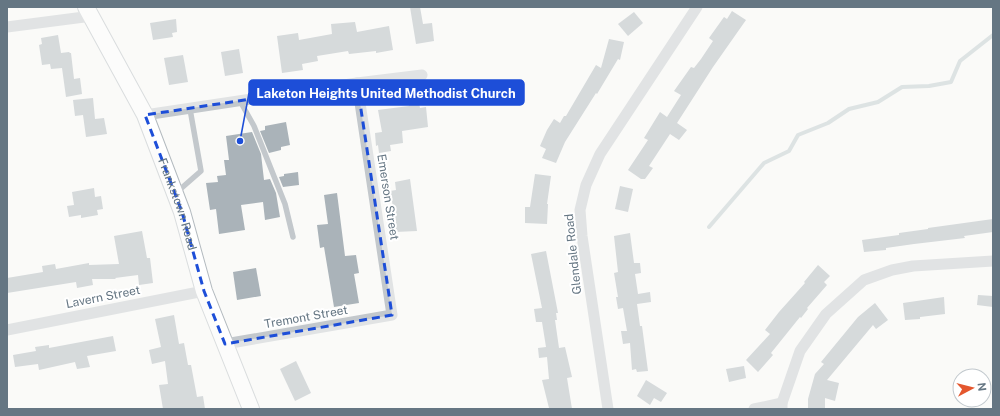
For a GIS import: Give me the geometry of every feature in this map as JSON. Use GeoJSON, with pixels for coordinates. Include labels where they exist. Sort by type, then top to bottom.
{"type":"FeatureCollection","features":[{"type":"Feature","properties":{"kind":"main road","name":"Frankstown Road"},"geometry":{"type":"LineString","coordinates":[[89,12],[145,115],[176,193],[204,291],[251,409]]}},
{"type":"Feature","properties":{"kind":"street","name":"Glendale Road"},"geometry":{"type":"LineString","coordinates":[[608,409],[582,236],[580,210],[586,185],[600,154],[697,7]]}},
{"type":"Feature","properties":{"kind":"street"},"geometry":{"type":"LineString","coordinates":[[7,27],[89,12]]}},
{"type":"Feature","properties":{"kind":"street"},"geometry":{"type":"LineString","coordinates":[[145,115],[357,83],[422,75]]}},
{"type":"Feature","properties":{"kind":"street","name":"Emerson Street"},"geometry":{"type":"LineString","coordinates":[[357,83],[392,315]]}},
{"type":"Feature","properties":{"kind":"street"},"geometry":{"type":"LineString","coordinates":[[754,409],[782,406],[800,351],[826,314],[864,280],[892,270],[913,266],[993,261]]}},
{"type":"Feature","properties":{"kind":"street","name":"Lavern Street"},"geometry":{"type":"LineString","coordinates":[[7,330],[204,291]]}},
{"type":"Feature","properties":{"kind":"street","name":"Tremont Street"},"geometry":{"type":"LineString","coordinates":[[225,344],[392,315]]}},
{"type":"Feature","properties":{"kind":"lane"},"geometry":{"type":"LineString","coordinates":[[240,101],[254,126],[285,204],[293,236]]}},
{"type":"Feature","properties":{"kind":"lane"},"geometry":{"type":"LineString","coordinates":[[176,193],[201,171],[190,109]]}},
{"type":"Feature","properties":{"kind":"highlighted area"},"geometry":{"type":"Polygon","coordinates":[[[357,83],[392,315],[225,344],[204,291],[182,212],[145,115],[357,83]]]}},
{"type":"Feature","properties":{"kind":"building"},"geometry":{"type":"Polygon","coordinates":[[[410,7],[420,7],[423,24],[432,23],[434,41],[416,44],[410,7]]]}},
{"type":"Feature","properties":{"kind":"building"},"geometry":{"type":"Polygon","coordinates":[[[732,11],[746,20],[713,67],[677,123],[687,130],[679,140],[670,134],[649,166],[653,168],[645,179],[641,179],[628,170],[648,140],[644,138],[660,112],[667,117],[681,95],[674,91],[691,67],[694,68],[701,59],[713,41],[709,38],[724,17],[727,19],[732,11]]]}},
{"type":"Feature","properties":{"kind":"building"},"geometry":{"type":"Polygon","coordinates":[[[634,12],[643,23],[628,36],[618,24],[634,12]]]}},
{"type":"Feature","properties":{"kind":"building"},"geometry":{"type":"Polygon","coordinates":[[[176,19],[177,32],[172,33],[173,37],[153,40],[150,23],[176,19]]]}},
{"type":"Feature","properties":{"kind":"building"},"geometry":{"type":"Polygon","coordinates":[[[355,22],[357,32],[389,26],[393,50],[376,53],[376,51],[349,54],[348,51],[317,56],[318,61],[302,64],[303,70],[282,73],[277,36],[298,33],[299,40],[332,34],[331,24],[355,22]]]}},
{"type":"Feature","properties":{"kind":"building"},"geometry":{"type":"Polygon","coordinates":[[[58,35],[61,53],[71,53],[74,79],[80,78],[82,94],[66,97],[62,68],[51,69],[50,64],[42,65],[39,45],[42,44],[41,38],[58,35]]]}},
{"type":"Feature","properties":{"kind":"building"},"geometry":{"type":"Polygon","coordinates":[[[609,39],[624,42],[620,60],[618,59],[565,142],[556,163],[542,158],[546,149],[540,146],[547,130],[554,119],[560,123],[564,116],[566,116],[596,65],[601,68],[609,39]]]}},
{"type":"Feature","properties":{"kind":"building"},"geometry":{"type":"Polygon","coordinates":[[[239,49],[243,73],[225,76],[221,52],[239,49]]]}},
{"type":"Feature","properties":{"kind":"building"},"geometry":{"type":"Polygon","coordinates":[[[183,55],[188,82],[169,85],[164,58],[183,55]]]}},
{"type":"Feature","properties":{"kind":"building"},"geometry":{"type":"Polygon","coordinates":[[[93,98],[95,119],[104,118],[107,134],[86,137],[83,115],[75,116],[73,100],[93,98]]]}},
{"type":"Feature","properties":{"kind":"building"},"geometry":{"type":"Polygon","coordinates":[[[418,99],[420,108],[426,107],[428,127],[402,131],[403,143],[390,145],[391,151],[379,153],[378,145],[376,146],[375,133],[382,132],[378,110],[409,106],[408,100],[418,99]]]}},
{"type":"Feature","properties":{"kind":"building"},"geometry":{"type":"Polygon","coordinates":[[[286,122],[290,145],[281,147],[281,150],[269,153],[260,131],[265,130],[265,126],[286,122]]]}},
{"type":"Feature","properties":{"kind":"building"},"geometry":{"type":"Polygon","coordinates":[[[252,132],[261,154],[264,180],[270,179],[276,193],[280,217],[265,220],[263,202],[241,205],[245,230],[219,234],[216,209],[210,210],[206,183],[218,182],[217,176],[226,175],[224,160],[229,160],[226,136],[252,132]]]}},
{"type":"Feature","properties":{"kind":"building"},"geometry":{"type":"Polygon","coordinates":[[[298,172],[299,185],[283,187],[279,177],[284,176],[284,174],[298,172]]]}},
{"type":"Feature","properties":{"kind":"building"},"geometry":{"type":"Polygon","coordinates":[[[535,174],[551,176],[547,204],[547,224],[525,223],[525,207],[530,207],[535,174]]]}},
{"type":"Feature","properties":{"kind":"building"},"geometry":{"type":"Polygon","coordinates":[[[410,179],[417,231],[395,232],[394,223],[396,222],[390,191],[396,190],[395,182],[410,179]]]}},
{"type":"Feature","properties":{"kind":"building"},"geometry":{"type":"Polygon","coordinates":[[[620,186],[633,189],[628,212],[615,209],[620,186]]]}},
{"type":"Feature","properties":{"kind":"building"},"geometry":{"type":"Polygon","coordinates":[[[94,188],[95,197],[101,196],[103,209],[97,210],[98,215],[81,218],[81,215],[69,217],[67,206],[74,205],[72,192],[94,188]]]}},
{"type":"Feature","properties":{"kind":"building"},"geometry":{"type":"Polygon","coordinates":[[[337,193],[345,256],[356,255],[359,273],[354,274],[359,303],[334,307],[324,247],[320,248],[317,225],[328,224],[324,195],[337,193]]]}},
{"type":"Feature","properties":{"kind":"building"},"geometry":{"type":"Polygon","coordinates":[[[993,219],[993,232],[964,236],[965,238],[864,252],[862,240],[899,235],[899,233],[928,228],[993,219]]]}},
{"type":"Feature","properties":{"kind":"building"},"geometry":{"type":"Polygon","coordinates":[[[142,231],[147,258],[150,258],[153,283],[139,285],[138,275],[115,278],[116,279],[92,279],[93,285],[77,288],[76,282],[7,293],[7,278],[43,272],[42,266],[55,264],[56,269],[89,263],[89,265],[119,264],[114,236],[142,231]]]}},
{"type":"Feature","properties":{"kind":"building"},"geometry":{"type":"Polygon","coordinates":[[[630,233],[634,263],[640,263],[641,273],[635,274],[638,294],[650,292],[651,302],[637,304],[640,326],[642,326],[648,371],[637,372],[636,369],[632,370],[630,343],[623,344],[621,331],[627,331],[623,308],[618,309],[616,297],[618,297],[614,273],[618,272],[614,236],[630,233]]]}},
{"type":"Feature","properties":{"kind":"building"},"geometry":{"type":"Polygon","coordinates":[[[546,251],[558,313],[556,313],[557,320],[555,320],[559,348],[565,347],[572,377],[567,378],[572,409],[549,408],[542,380],[549,379],[547,357],[539,358],[538,348],[546,347],[542,322],[536,322],[534,309],[542,308],[531,254],[546,251]]]}},
{"type":"Feature","properties":{"kind":"building"},"geometry":{"type":"Polygon","coordinates":[[[818,265],[830,276],[824,282],[827,285],[771,353],[773,355],[758,372],[746,360],[770,334],[765,330],[805,283],[804,282],[818,265]]]}},
{"type":"Feature","properties":{"kind":"building"},"geometry":{"type":"Polygon","coordinates":[[[256,268],[261,296],[237,300],[233,272],[256,268]]]}},
{"type":"Feature","properties":{"kind":"building"},"geometry":{"type":"Polygon","coordinates":[[[978,295],[993,296],[993,307],[977,305],[978,295]]]}},
{"type":"Feature","properties":{"kind":"building"},"geometry":{"type":"Polygon","coordinates":[[[944,297],[945,314],[920,317],[920,319],[905,320],[903,303],[944,297]]]}},
{"type":"Feature","properties":{"kind":"building"},"geometry":{"type":"Polygon","coordinates":[[[875,303],[888,320],[876,329],[873,325],[827,380],[839,383],[835,401],[825,398],[825,409],[808,409],[808,399],[815,374],[824,364],[821,362],[858,317],[875,303]]]}},
{"type":"Feature","properties":{"kind":"building"},"geometry":{"type":"Polygon","coordinates":[[[174,315],[179,344],[184,343],[188,365],[191,365],[197,397],[203,396],[205,409],[163,409],[159,385],[168,384],[165,361],[152,364],[149,350],[161,347],[155,319],[174,315]]]}},
{"type":"Feature","properties":{"kind":"building"},"geometry":{"type":"Polygon","coordinates":[[[113,336],[116,351],[87,356],[90,367],[77,369],[75,362],[39,370],[38,364],[15,367],[13,355],[36,351],[35,347],[49,345],[49,348],[113,336]]]}},
{"type":"Feature","properties":{"kind":"building"},"geometry":{"type":"Polygon","coordinates":[[[296,361],[311,393],[295,401],[280,369],[296,361]]]}},
{"type":"Feature","properties":{"kind":"building"},"geometry":{"type":"Polygon","coordinates":[[[744,366],[746,378],[729,382],[726,369],[744,366]]]}},
{"type":"Feature","properties":{"kind":"building"},"geometry":{"type":"Polygon","coordinates":[[[646,380],[667,393],[661,402],[654,398],[650,405],[637,396],[646,380]]]}},
{"type":"Feature","properties":{"kind":"waterway"},"geometry":{"type":"LineString","coordinates":[[709,227],[764,163],[789,151],[798,135],[828,123],[849,109],[878,102],[902,87],[929,86],[951,82],[960,61],[993,35]]}},
{"type":"Feature","properties":{"kind":"place","name":"Laketon Heights United Methodist Church"},"geometry":{"type":"Point","coordinates":[240,141]}}]}
